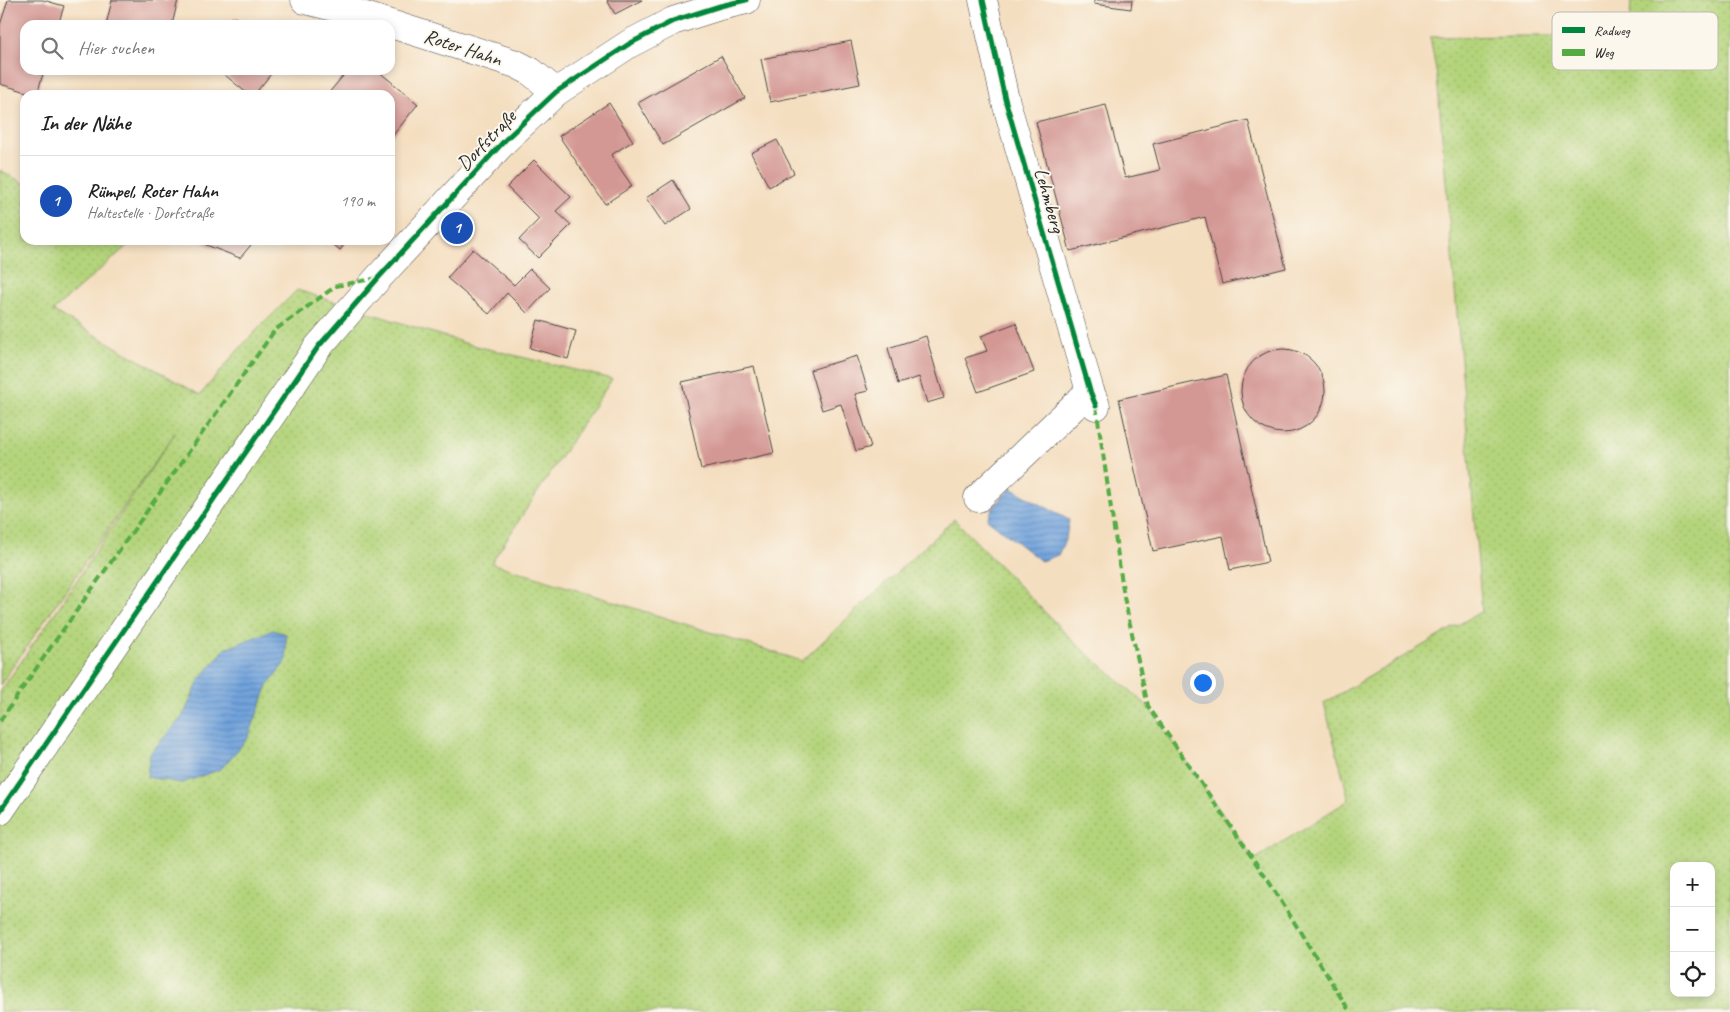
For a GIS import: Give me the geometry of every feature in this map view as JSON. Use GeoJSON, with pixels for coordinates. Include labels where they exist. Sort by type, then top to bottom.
{"type":"FeatureCollection","features":[{"type":"Feature","properties":{"kind":"street","name":"Roter Hahn"},"geometry":{"type":"LineString","coordinates":[[305,0],[353,6],[392,20]]}},
{"type":"Feature","properties":{"kind":"street","name":"Dorfstraße"},"geometry":{"type":"LineString","coordinates":[[0,811],[318,347],[379,278],[506,140],[556,92],[629,44],[673,21],[746,0]]}},
{"type":"Feature","properties":{"kind":"street","name":"Lehmberg"},"geometry":{"type":"LineString","coordinates":[[978,498],[1093,399],[1005,99],[983,0]]}},
{"type":"Feature","properties":{"kind":"street","name":"Roter Hahn"},"geometry":{"type":"LineString","coordinates":[[395,21],[516,64],[530,71],[556,92]]}},
{"type":"Feature","properties":{"kind":"green space"},"geometry":{"type":"Polygon","coordinates":[[[1631,0],[1730,0],[1730,1012],[0,1012],[0,692],[175,433],[0,685],[0,170],[20,181],[20,245],[128,245],[53,311],[200,395],[246,341],[297,290],[468,344],[612,379],[491,563],[802,661],[954,519],[1075,643],[1148,706],[1254,860],[1349,800],[1324,703],[1482,611],[1437,76],[1430,37],[1552,36],[1552,70],[1718,70],[1718,12],[1630,12],[1631,0]]]}},
{"type":"Feature","properties":{"kind":"water"},"geometry":{"type":"Polygon","coordinates":[[[1011,488],[1069,520],[1066,538],[1058,555],[1041,561],[987,519],[993,508],[1011,488]]]}},
{"type":"Feature","properties":{"kind":"water"},"geometry":{"type":"Polygon","coordinates":[[[273,630],[286,634],[286,661],[268,685],[248,738],[221,769],[182,783],[147,777],[150,753],[183,716],[200,679],[225,649],[273,630]]]}},
{"type":"Feature","properties":{"kind":"building"},"geometry":{"type":"Polygon","coordinates":[[[8,0],[43,0],[64,6],[60,20],[20,20],[20,75],[43,75],[38,90],[20,90],[0,84],[0,25],[8,0]]]}},
{"type":"Feature","properties":{"kind":"building"},"geometry":{"type":"Polygon","coordinates":[[[112,0],[178,0],[173,20],[107,20],[112,0]]]}},
{"type":"Feature","properties":{"kind":"building"},"geometry":{"type":"Polygon","coordinates":[[[607,0],[642,0],[615,14],[607,0]]]}},
{"type":"Feature","properties":{"kind":"building"},"geometry":{"type":"Polygon","coordinates":[[[1094,0],[1132,0],[1131,9],[1094,4],[1094,0]]]}},
{"type":"Feature","properties":{"kind":"building"},"geometry":{"type":"Polygon","coordinates":[[[851,41],[860,84],[770,102],[761,59],[851,41]]]}},
{"type":"Feature","properties":{"kind":"building"},"geometry":{"type":"Polygon","coordinates":[[[721,56],[745,98],[663,145],[638,103],[721,56]]]}},
{"type":"Feature","properties":{"kind":"building"},"geometry":{"type":"Polygon","coordinates":[[[225,75],[270,75],[258,90],[243,90],[225,75]]]}},
{"type":"Feature","properties":{"kind":"building"},"geometry":{"type":"Polygon","coordinates":[[[344,75],[383,75],[418,104],[395,133],[395,90],[331,90],[344,75]]]}},
{"type":"Feature","properties":{"kind":"building"},"geometry":{"type":"Polygon","coordinates":[[[609,103],[633,141],[611,155],[632,186],[605,204],[559,136],[609,103]]]}},
{"type":"Feature","properties":{"kind":"building"},"geometry":{"type":"Polygon","coordinates":[[[1106,105],[1125,178],[1160,170],[1153,144],[1248,120],[1286,268],[1222,284],[1205,217],[1070,251],[1036,122],[1106,105]]]}},
{"type":"Feature","properties":{"kind":"building"},"geometry":{"type":"Polygon","coordinates":[[[777,140],[794,173],[769,187],[751,153],[777,140]]]}},
{"type":"Feature","properties":{"kind":"building"},"geometry":{"type":"Polygon","coordinates":[[[534,160],[571,197],[556,211],[571,225],[538,258],[519,240],[539,219],[507,187],[534,160]]]}},
{"type":"Feature","properties":{"kind":"building"},"geometry":{"type":"Polygon","coordinates":[[[673,180],[691,209],[665,226],[646,198],[673,180]]]}},
{"type":"Feature","properties":{"kind":"building"},"geometry":{"type":"Polygon","coordinates":[[[206,245],[251,245],[240,258],[206,245]]]}},
{"type":"Feature","properties":{"kind":"building"},"geometry":{"type":"Polygon","coordinates":[[[334,245],[344,245],[340,250],[334,245]]]}},
{"type":"Feature","properties":{"kind":"building"},"geometry":{"type":"Polygon","coordinates":[[[473,249],[514,285],[530,269],[550,288],[527,313],[507,293],[489,314],[447,278],[473,249]]]}},
{"type":"Feature","properties":{"kind":"building"},"geometry":{"type":"Polygon","coordinates":[[[538,320],[576,331],[568,359],[530,348],[538,320]]]}},
{"type":"Feature","properties":{"kind":"building"},"geometry":{"type":"Polygon","coordinates":[[[1016,323],[1034,372],[978,392],[965,358],[987,351],[981,336],[1016,323]]]}},
{"type":"Feature","properties":{"kind":"building"},"geometry":{"type":"Polygon","coordinates":[[[926,336],[944,398],[927,403],[919,377],[898,384],[888,348],[926,336]]]}},
{"type":"Feature","properties":{"kind":"building"},"geometry":{"type":"Polygon","coordinates":[[[1283,349],[1306,356],[1318,368],[1325,391],[1318,414],[1306,426],[1283,433],[1260,426],[1248,414],[1241,391],[1248,368],[1260,356],[1283,349]]]}},
{"type":"Feature","properties":{"kind":"building"},"geometry":{"type":"Polygon","coordinates":[[[857,356],[868,391],[855,394],[871,447],[856,451],[841,404],[822,410],[810,370],[857,356]]]}},
{"type":"Feature","properties":{"kind":"building"},"geometry":{"type":"Polygon","coordinates":[[[754,366],[774,453],[701,469],[682,382],[754,366]]]}},
{"type":"Feature","properties":{"kind":"building"},"geometry":{"type":"Polygon","coordinates":[[[1226,375],[1268,562],[1230,570],[1223,536],[1153,551],[1119,399],[1226,375]]]}},
{"type":"Feature","properties":{"kind":"marked path"},"geometry":{"type":"LineString","coordinates":[[0,721],[275,330],[336,286],[377,278]]}},
{"type":"Feature","properties":{"kind":"marked path"},"geometry":{"type":"LineString","coordinates":[[1096,406],[1124,597],[1148,706],[1271,885],[1350,1012]]}},
{"type":"Feature","properties":{"kind":"cycle path"},"geometry":{"type":"LineString","coordinates":[[0,811],[318,347],[379,277],[506,139],[556,92],[629,44],[673,21],[746,0]]}},
{"type":"Feature","properties":{"kind":"cycle path"},"geometry":{"type":"LineString","coordinates":[[983,0],[1005,99],[1096,406]]}},
{"type":"Feature","properties":{"kind":"place","name":"Rümpel, Roter Hahn"},"geometry":{"type":"Point","coordinates":[457,228]}}]}
